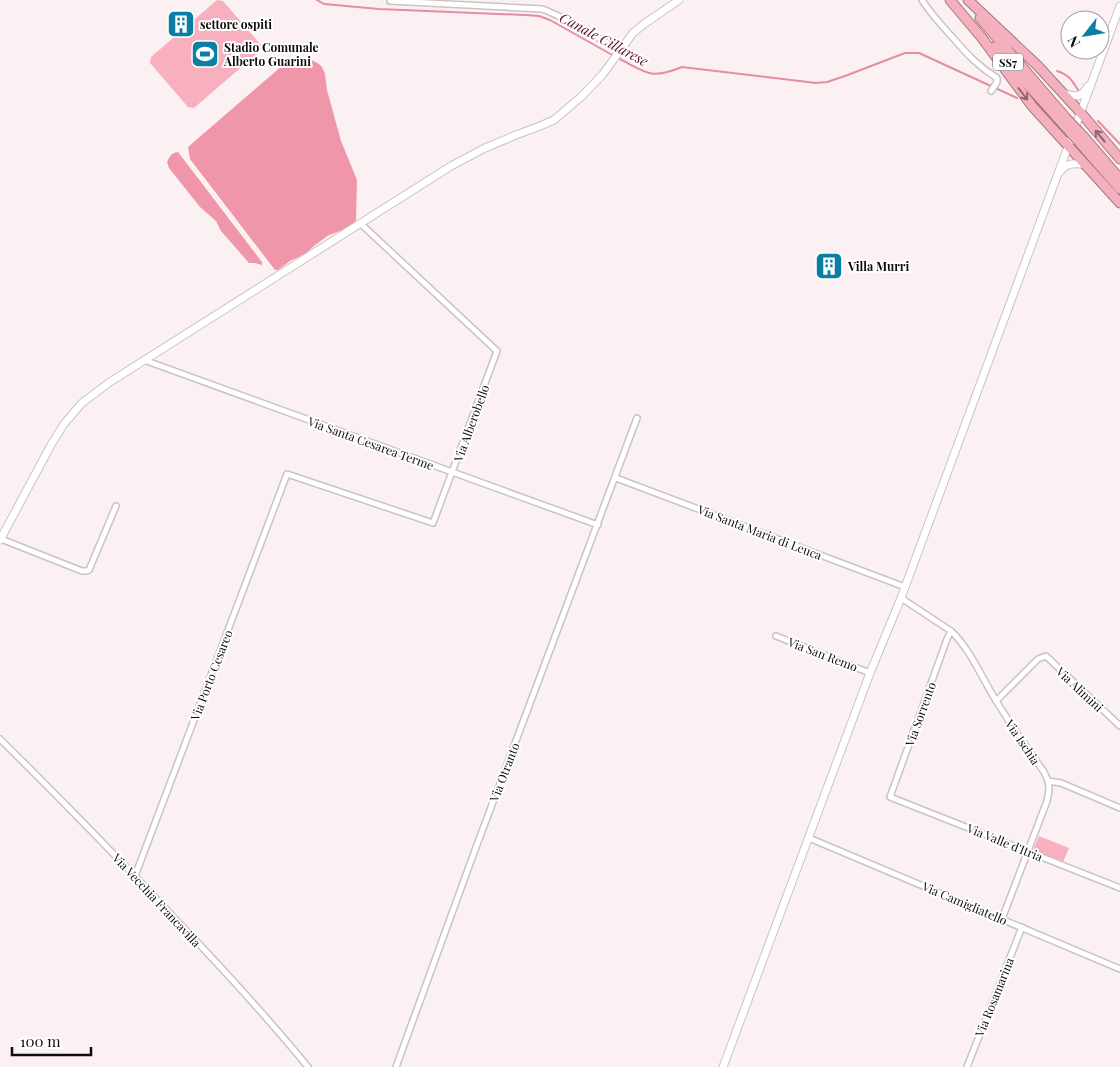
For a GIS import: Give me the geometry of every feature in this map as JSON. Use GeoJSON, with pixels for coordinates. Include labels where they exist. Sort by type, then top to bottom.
{"type":"FeatureCollection","features":[{"type":"Feature","properties":{"kind":"highway","name":"SS7"},"geometry":{"type":"LineString","coordinates":[[951,0],[1120,179]]}},
{"type":"Feature","properties":{"kind":"highway"},"geometry":{"type":"LineString","coordinates":[[951,0],[982,38],[1032,106],[1120,203]]}},
{"type":"Feature","properties":{"kind":"highway","name":"SS7"},"geometry":{"type":"LineString","coordinates":[[964,0],[1065,121]]}},
{"type":"Feature","properties":{"kind":"highway"},"geometry":{"type":"LineString","coordinates":[[968,0],[1038,66],[1120,159]]}},
{"type":"Feature","properties":{"kind":"highway","name":"SS7"},"geometry":{"type":"LineString","coordinates":[[1082,140],[1120,188]]}},
{"type":"Feature","properties":{"kind":"main road"},"geometry":{"type":"LineString","coordinates":[[0,539],[64,424],[82,403],[97,391],[451,166],[508,138],[554,120],[582,96],[612,62],[633,33],[679,0]]}},
{"type":"Feature","properties":{"kind":"main road"},"geometry":{"type":"LineString","coordinates":[[723,1067],[870,672],[901,598],[1120,6]]}},
{"type":"Feature","properties":{"kind":"main road"},"geometry":{"type":"LineString","coordinates":[[1062,92],[1079,96],[1084,92],[1096,70]]}},
{"type":"Feature","properties":{"kind":"main road"},"geometry":{"type":"LineString","coordinates":[[1057,176],[1067,165],[1072,163],[1084,164]]}},
{"type":"Feature","properties":{"kind":"street"},"geometry":{"type":"LineString","coordinates":[[922,0],[930,13],[976,63],[997,78],[998,82],[991,91]]}},
{"type":"Feature","properties":{"kind":"street"},"geometry":{"type":"LineString","coordinates":[[390,1],[542,9],[556,14],[620,49]]}},
{"type":"Feature","properties":{"kind":"street","name":"Via Alberobello"},"geometry":{"type":"LineString","coordinates":[[287,474],[433,523],[497,351],[362,224]]}},
{"type":"Feature","properties":{"kind":"street","name":"Via Santa Cesarea Terme"},"geometry":{"type":"LineString","coordinates":[[144,360],[598,525]]}},
{"type":"Feature","properties":{"kind":"street","name":"Via Otranto"},"geometry":{"type":"LineString","coordinates":[[396,1067],[637,418]]}},
{"type":"Feature","properties":{"kind":"street","name":"Via Porto Cesareo"},"geometry":{"type":"LineString","coordinates":[[135,876],[287,474]]}},
{"type":"Feature","properties":{"kind":"street","name":"Via Santa Maria di Leuca"},"geometry":{"type":"LineString","coordinates":[[616,478],[904,587]]}},
{"type":"Feature","properties":{"kind":"street"},"geometry":{"type":"LineString","coordinates":[[0,539],[82,571],[87,571],[116,506]]}},
{"type":"Feature","properties":{"kind":"street","name":"Via Ischia"},"geometry":{"type":"LineString","coordinates":[[901,598],[957,637],[1048,781]]}},
{"type":"Feature","properties":{"kind":"street","name":"Via Sorrento"},"geometry":{"type":"LineString","coordinates":[[890,797],[951,631]]}},
{"type":"Feature","properties":{"kind":"street","name":"Via San Remo"},"geometry":{"type":"LineString","coordinates":[[776,636],[870,672]]}},
{"type":"Feature","properties":{"kind":"street","name":"Via Alimini"},"geometry":{"type":"LineString","coordinates":[[996,701],[1038,659],[1046,656],[1120,726]]}},
{"type":"Feature","properties":{"kind":"street","name":"Via Vecchia Francavilla"},"geometry":{"type":"LineString","coordinates":[[0,739],[135,876],[249,998],[308,1067]]}},
{"type":"Feature","properties":{"kind":"street"},"geometry":{"type":"LineString","coordinates":[[1002,919],[1047,801],[1050,788],[1048,781],[1061,783],[1120,808]]}},
{"type":"Feature","properties":{"kind":"street","name":"Via Valle d'Itria"},"geometry":{"type":"LineString","coordinates":[[890,797],[1120,888]]}},
{"type":"Feature","properties":{"kind":"street","name":"Via Camigliatello"},"geometry":{"type":"LineString","coordinates":[[809,838],[1120,969]]}},
{"type":"Feature","properties":{"kind":"street","name":"Via Rosamarina"},"geometry":{"type":"LineString","coordinates":[[967,1067],[1022,927]]}},
{"type":"Feature","properties":{"kind":"shaded area","name":"Stadio Comunale Alberto Guarini"},"geometry":{"type":"Polygon","coordinates":[[[217,0],[223,1],[261,45],[260,51],[194,108],[188,107],[150,63],[151,57],[217,0]]]}},
{"type":"Feature","properties":{"kind":"shaded area"},"geometry":{"type":"Polygon","coordinates":[[[304,58],[319,64],[325,74],[327,90],[341,141],[357,180],[356,220],[351,227],[329,235],[305,254],[275,270],[190,159],[188,147],[283,65],[293,64],[304,58]]]}},
{"type":"Feature","properties":{"kind":"shaded area"},"geometry":{"type":"Polygon","coordinates":[[[178,152],[262,262],[262,265],[249,263],[221,231],[216,221],[200,207],[169,168],[167,162],[169,158],[172,154],[178,152]]]}},
{"type":"Feature","properties":{"kind":"shaded area"},"geometry":{"type":"Polygon","coordinates":[[[1039,836],[1069,848],[1063,862],[1033,850],[1039,836]]]}},
{"type":"Feature","properties":{"kind":"waterway","name":"Canale Cillarese"},"geometry":{"type":"LineString","coordinates":[[317,0],[324,4],[379,9],[539,16],[550,20],[614,56]]}},
{"type":"Feature","properties":{"kind":"waterway","name":"Canale Cillarese"},"geometry":{"type":"LineString","coordinates":[[618,58],[643,71],[655,74],[682,67],[816,83],[827,82],[845,76],[905,53],[919,53],[1017,98]]}},
{"type":"Feature","properties":{"kind":"waterway","name":"Canale Cillarese"},"geometry":{"type":"LineString","coordinates":[[1057,71],[1070,78],[1078,90]]}},
{"type":"Feature","properties":{"kind":"waterway","name":"Canale Cillarese"},"geometry":{"type":"LineString","coordinates":[[1098,121],[1120,144]]}},
{"type":"Feature","properties":{"kind":"place","name":"settore ospiti"},"geometry":{"type":"Point","coordinates":[181,24]}},
{"type":"Feature","properties":{"kind":"place","name":"Stadio Comunale Alberto Guarini"},"geometry":{"type":"Point","coordinates":[205,54]}},
{"type":"Feature","properties":{"kind":"place","name":"Villa Murri"},"geometry":{"type":"Point","coordinates":[829,266]}}]}
